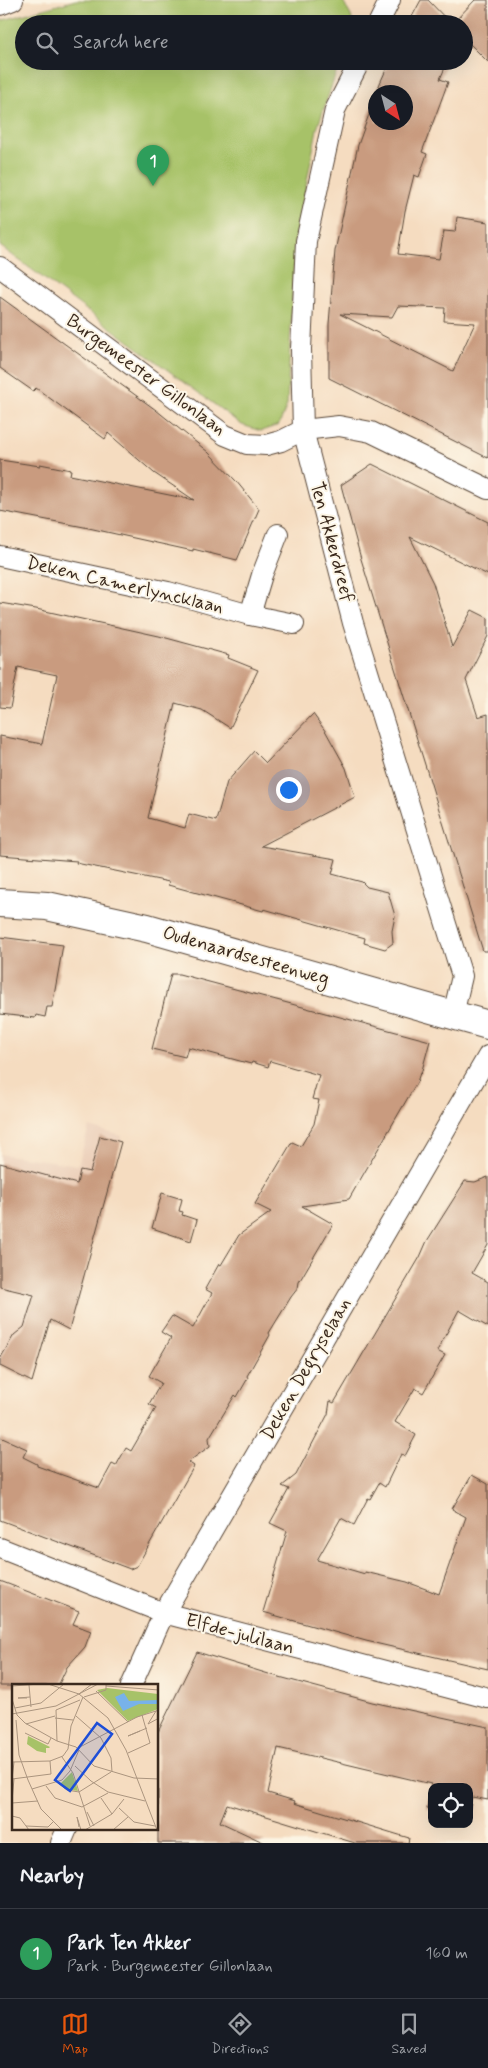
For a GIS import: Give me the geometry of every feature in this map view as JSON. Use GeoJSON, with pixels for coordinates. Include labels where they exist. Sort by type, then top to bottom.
{"type":"FeatureCollection","features":[{"type":"Feature","properties":{"kind":"main road","name":"Oudenaardsesteenweg"},"geometry":{"type":"LineString","coordinates":[[0,903],[47,906],[147,928],[488,1025]]}},
{"type":"Feature","properties":{"kind":"street"},"geometry":{"type":"LineString","coordinates":[[0,5],[13,0]]}},
{"type":"Feature","properties":{"kind":"street"},"geometry":{"type":"LineString","coordinates":[[382,15],[390,0]]}},
{"type":"Feature","properties":{"kind":"street","name":"Ten Akkerdreef"},"geometry":{"type":"LineString","coordinates":[[355,70],[335,110],[306,241],[301,349],[303,430],[353,623],[462,976],[452,1015]]}},
{"type":"Feature","properties":{"kind":"street","name":"Burgemeester Gillonlaan"},"geometry":{"type":"LineString","coordinates":[[0,266],[225,435],[247,444],[266,445],[281,441],[303,430]]}},
{"type":"Feature","properties":{"kind":"street"},"geometry":{"type":"LineString","coordinates":[[303,430],[339,426],[371,432],[488,489]]}},
{"type":"Feature","properties":{"kind":"street"},"geometry":{"type":"LineString","coordinates":[[250,615],[278,534]]}},
{"type":"Feature","properties":{"kind":"street","name":"Deken Camerlyncklaan"},"geometry":{"type":"LineString","coordinates":[[0,556],[168,592],[250,615],[294,624]]}},
{"type":"Feature","properties":{"kind":"street","name":"Deken Degryselaan"},"geometry":{"type":"LineString","coordinates":[[132,1684],[164,1614],[488,1056]]}},
{"type":"Feature","properties":{"kind":"street","name":"Elfde-julilaan"},"geometry":{"type":"LineString","coordinates":[[0,1548],[164,1614],[488,1698]]}},
{"type":"Feature","properties":{"kind":"street"},"geometry":{"type":"LineString","coordinates":[[61,1843],[67,1830]]}},
{"type":"Feature","properties":{"kind":"shaded area"},"geometry":{"type":"Polygon","coordinates":[[[89,1127],[122,1136],[82,1281],[63,1277],[36,1370],[4,1352],[0,1360],[0,1154],[78,1165],[89,1127]]]}},
{"type":"Feature","properties":{"kind":"green space"},"geometry":{"type":"Polygon","coordinates":[[[76,0],[342,0],[350,15],[22,15],[76,0]]]}},
{"type":"Feature","properties":{"kind":"green space"},"geometry":{"type":"Polygon","coordinates":[[[15,17],[15,70],[337,70],[317,129],[295,243],[287,405],[279,425],[261,431],[242,425],[0,246],[0,21],[15,17]]]}},
{"type":"Feature","properties":{"kind":"building"},"geometry":{"type":"Polygon","coordinates":[[[421,0],[428,0],[442,15],[413,15],[421,0]]]}},
{"type":"Feature","properties":{"kind":"building"},"geometry":{"type":"Polygon","coordinates":[[[475,0],[488,0],[488,62],[473,47],[473,15],[461,15],[475,0]]]}},
{"type":"Feature","properties":{"kind":"building"},"geometry":{"type":"Polygon","coordinates":[[[386,70],[444,70],[440,79],[448,82],[422,152],[427,154],[419,177],[414,175],[405,211],[398,254],[439,259],[444,231],[455,232],[457,217],[488,222],[488,458],[329,378],[329,324],[335,251],[358,145],[368,117],[368,130],[413,130],[413,85],[379,85],[386,70]],[[398,306],[392,317],[340,314],[453,371],[475,323],[444,321],[445,308],[398,306]]]}},
{"type":"Feature","properties":{"kind":"building"},"geometry":{"type":"Polygon","coordinates":[[[0,297],[156,410],[208,452],[236,481],[259,509],[237,560],[193,549],[193,551],[0,511],[0,460],[40,466],[40,464],[71,470],[70,475],[194,500],[154,473],[108,433],[105,439],[36,388],[33,391],[0,368],[0,297]]]}},
{"type":"Feature","properties":{"kind":"building"},"geometry":{"type":"Polygon","coordinates":[[[372,464],[488,522],[488,575],[410,537],[433,583],[452,647],[472,610],[488,618],[488,636],[466,680],[478,717],[488,714],[488,951],[483,951],[361,559],[341,485],[372,464]]]}},
{"type":"Feature","properties":{"kind":"building"},"geometry":{"type":"Polygon","coordinates":[[[0,603],[159,636],[229,655],[228,658],[258,670],[230,728],[202,710],[175,703],[148,818],[185,828],[189,814],[216,821],[227,782],[254,751],[266,763],[313,714],[326,732],[346,768],[355,797],[261,846],[336,859],[332,874],[362,882],[367,887],[388,892],[395,916],[392,931],[393,943],[385,949],[364,943],[365,938],[264,909],[263,911],[168,885],[169,882],[76,863],[77,861],[0,855],[0,736],[42,744],[57,675],[18,667],[10,708],[0,707],[0,603]]]}},
{"type":"Feature","properties":{"kind":"building"},"geometry":{"type":"Polygon","coordinates":[[[0,937],[63,945],[52,1007],[47,1007],[45,1017],[36,1015],[35,1018],[0,1014],[0,937]]]}},
{"type":"Feature","properties":{"kind":"building"},"geometry":{"type":"Polygon","coordinates":[[[171,974],[179,974],[430,1041],[417,1082],[349,1199],[302,1206],[333,1224],[299,1282],[298,1288],[269,1333],[270,1335],[237,1397],[235,1395],[209,1438],[210,1446],[188,1462],[194,1466],[137,1566],[130,1569],[0,1520],[0,1437],[27,1449],[23,1457],[37,1464],[37,1466],[99,1488],[112,1464],[116,1466],[126,1448],[131,1451],[156,1408],[149,1404],[161,1383],[149,1376],[171,1338],[161,1332],[172,1316],[193,1328],[212,1293],[205,1289],[219,1264],[221,1265],[239,1235],[271,1212],[255,1204],[292,1142],[301,1146],[314,1124],[319,1100],[312,1099],[319,1075],[270,1061],[268,1067],[252,1062],[251,1064],[188,1047],[185,1057],[152,1049],[171,974]]]}},
{"type":"Feature","properties":{"kind":"building"},"geometry":{"type":"Polygon","coordinates":[[[100,1136],[121,1142],[69,1330],[50,1320],[32,1382],[0,1366],[0,1359],[14,1335],[24,1327],[34,1295],[0,1287],[0,1163],[77,1184],[80,1170],[90,1172],[100,1136]]]}},
{"type":"Feature","properties":{"kind":"building"},"geometry":{"type":"Polygon","coordinates":[[[488,1177],[488,1245],[472,1273],[488,1282],[488,1327],[459,1310],[437,1351],[445,1355],[423,1393],[415,1388],[395,1422],[416,1435],[405,1456],[401,1454],[385,1487],[379,1483],[370,1499],[368,1498],[354,1525],[341,1518],[317,1560],[365,1574],[365,1572],[407,1582],[439,1594],[466,1517],[452,1509],[472,1475],[488,1484],[488,1669],[366,1641],[263,1612],[287,1531],[270,1523],[289,1489],[282,1486],[296,1475],[328,1414],[330,1401],[334,1403],[420,1257],[427,1241],[465,1181],[475,1182],[488,1177]]]}},
{"type":"Feature","properties":{"kind":"building"},"geometry":{"type":"Polygon","coordinates":[[[162,1193],[182,1199],[179,1211],[183,1212],[182,1215],[197,1220],[191,1241],[152,1228],[162,1193]]]}},
{"type":"Feature","properties":{"kind":"building"},"geometry":{"type":"Polygon","coordinates":[[[0,1581],[79,1611],[73,1624],[91,1631],[85,1647],[67,1667],[59,1684],[12,1684],[12,1686],[0,1686],[0,1581]]]}},
{"type":"Feature","properties":{"kind":"building"},"geometry":{"type":"Polygon","coordinates":[[[197,1652],[272,1675],[372,1702],[488,1727],[488,1800],[473,1797],[473,1783],[428,1783],[278,1748],[268,1793],[295,1801],[294,1803],[409,1838],[408,1843],[355,1843],[227,1804],[220,1822],[265,1843],[158,1843],[159,1730],[197,1652]]]}},
{"type":"Feature","properties":{"kind":"place","name":"Park Ten Akker"},"geometry":{"type":"Point","coordinates":[153,186]}}]}
